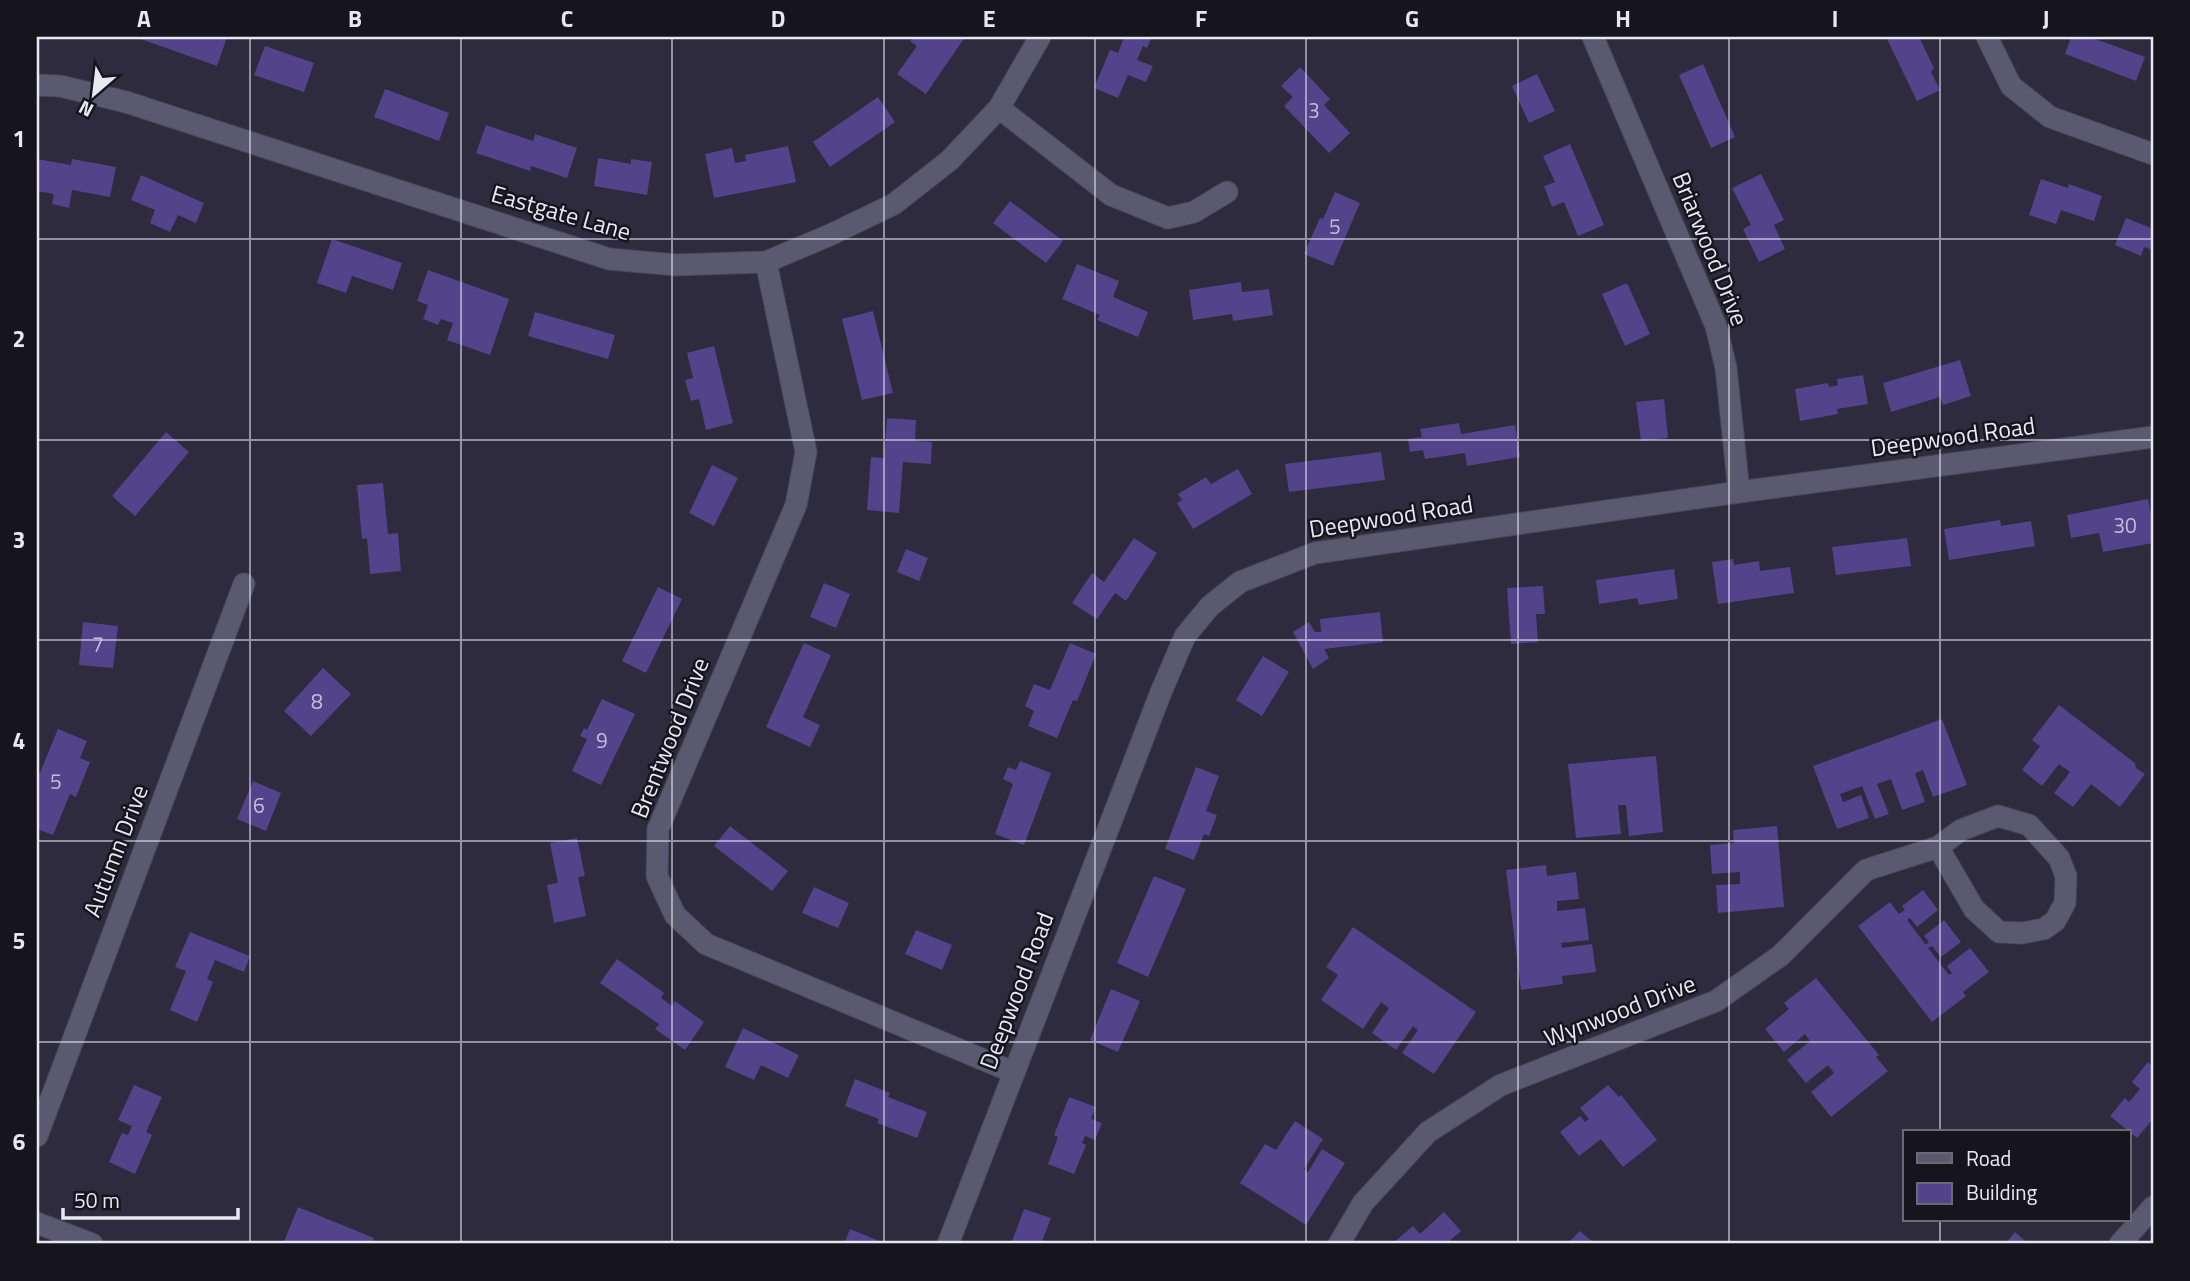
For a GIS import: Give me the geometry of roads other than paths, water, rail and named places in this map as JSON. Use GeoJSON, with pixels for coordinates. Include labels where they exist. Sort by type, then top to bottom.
{"type":"FeatureCollection","features":[{"type":"Feature","properties":{"kind":"street","name":"Eastgate Lane"},"geometry":{"type":"LineString","coordinates":[[37,85],[60,86],[126,102],[609,259],[676,265],[766,262],[894,204],[950,160],[999,108],[1041,37]]}},
{"type":"Feature","properties":{"kind":"street","name":"Briarwood Drive"},"geometry":{"type":"LineString","coordinates":[[1593,37],[1716,326],[1726,368],[1739,492]]}},
{"type":"Feature","properties":{"kind":"street"},"geometry":{"type":"LineString","coordinates":[[1987,37],[2011,86],[2050,117],[2153,154]]}},
{"type":"Feature","properties":{"kind":"street"},"geometry":{"type":"LineString","coordinates":[[999,108],[1111,195],[1168,218],[1194,212],[1227,191]]}},
{"type":"Feature","properties":{"kind":"street","name":"Brentwood Drive"},"geometry":{"type":"LineString","coordinates":[[766,262],[806,452],[796,505],[658,830],[657,876],[675,915],[706,944],[1013,1072]]}},
{"type":"Feature","properties":{"kind":"street","name":"Deepwood Road"},"geometry":{"type":"LineString","coordinates":[[948,1244],[1185,636],[1210,606],[1240,582],[1315,553],[1739,492],[2153,437]]}},
{"type":"Feature","properties":{"kind":"street","name":"Autumn Drive"},"geometry":{"type":"LineString","coordinates":[[37,1136],[244,584]]}},
{"type":"Feature","properties":{"kind":"street","name":"Wynwood Drive"},"geometry":{"type":"LineString","coordinates":[[1339,1244],[1363,1203],[1428,1132],[1502,1086],[1716,1001],[1780,956],[1866,870],[1938,847],[1961,830],[1998,816],[2029,825],[2059,858],[2066,876],[2065,903],[2055,921],[2044,929],[2022,933],[1999,932],[1974,909],[1938,847]]}},
{"type":"Feature","properties":{"kind":"street"},"geometry":{"type":"LineString","coordinates":[[2120,1244],[2153,1207]]}},
{"type":"Feature","properties":{"kind":"street"},"geometry":{"type":"LineString","coordinates":[[37,1223],[92,1244]]}}]}
